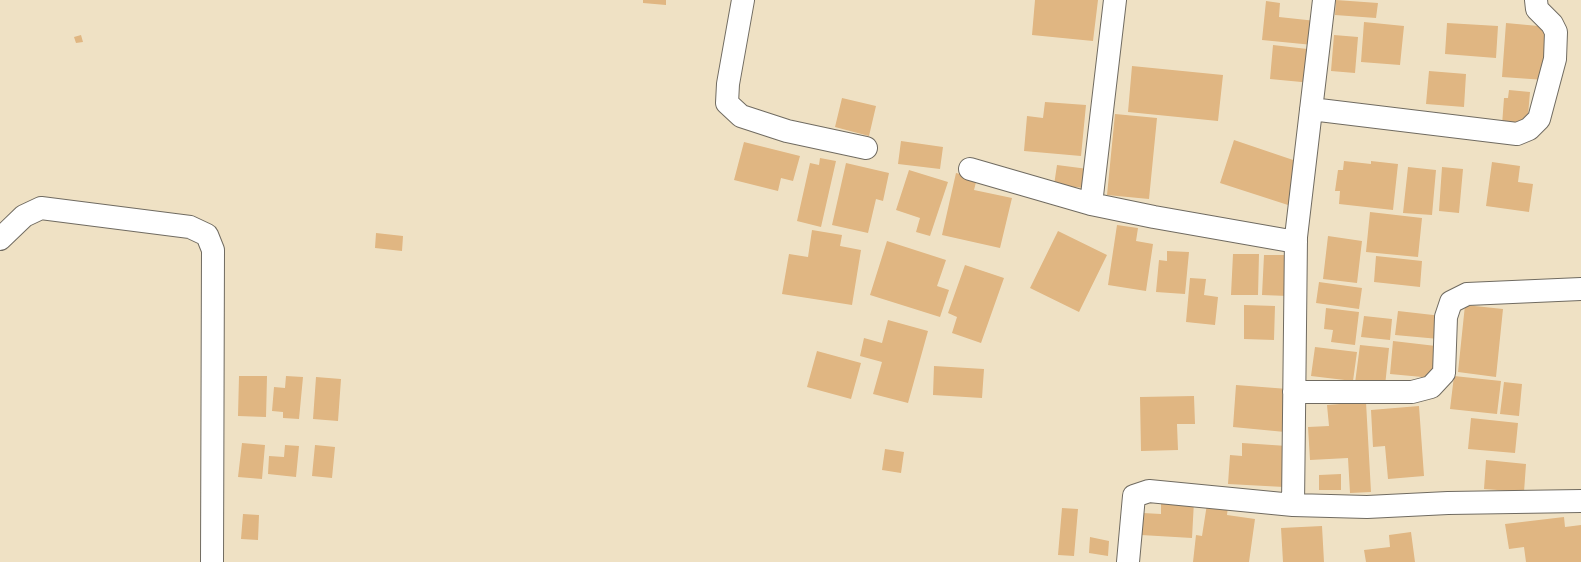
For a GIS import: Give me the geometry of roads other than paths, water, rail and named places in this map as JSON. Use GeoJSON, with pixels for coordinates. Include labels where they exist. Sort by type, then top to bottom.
{"type":"FeatureCollection","features":[{"type":"Feature","properties":{"kind":"street"},"geometry":{"type":"LineString","coordinates":[[744,0],[728,84],[727,103],[741,116],[787,131],[866,148]]}},
{"type":"Feature","properties":{"kind":"street"},"geometry":{"type":"LineString","coordinates":[[1091,204],[1115,0]]}},
{"type":"Feature","properties":{"kind":"street"},"geometry":{"type":"LineString","coordinates":[[1293,505],[1296,242],[1324,0]]}},
{"type":"Feature","properties":{"kind":"street"},"geometry":{"type":"LineString","coordinates":[[1311,109],[1516,134],[1528,129],[1539,119],[1555,59],[1556,32],[1552,24],[1537,9],[1536,0]]}},
{"type":"Feature","properties":{"kind":"street"},"geometry":{"type":"LineString","coordinates":[[970,168],[1091,204],[1154,217],[1296,242]]}},
{"type":"Feature","properties":{"kind":"street"},"geometry":{"type":"LineString","coordinates":[[0,239],[24,216],[41,208],[190,227],[207,235],[213,250],[212,562]]}},
{"type":"Feature","properties":{"kind":"street"},"geometry":{"type":"LineString","coordinates":[[1294,392],[1412,392],[1431,388],[1444,373],[1446,317],[1451,302],[1467,294],[1581,289]]}},
{"type":"Feature","properties":{"kind":"street"},"geometry":{"type":"LineString","coordinates":[[1128,562],[1134,496],[1149,491],[1293,505],[1367,507],[1581,501]]}}]}
